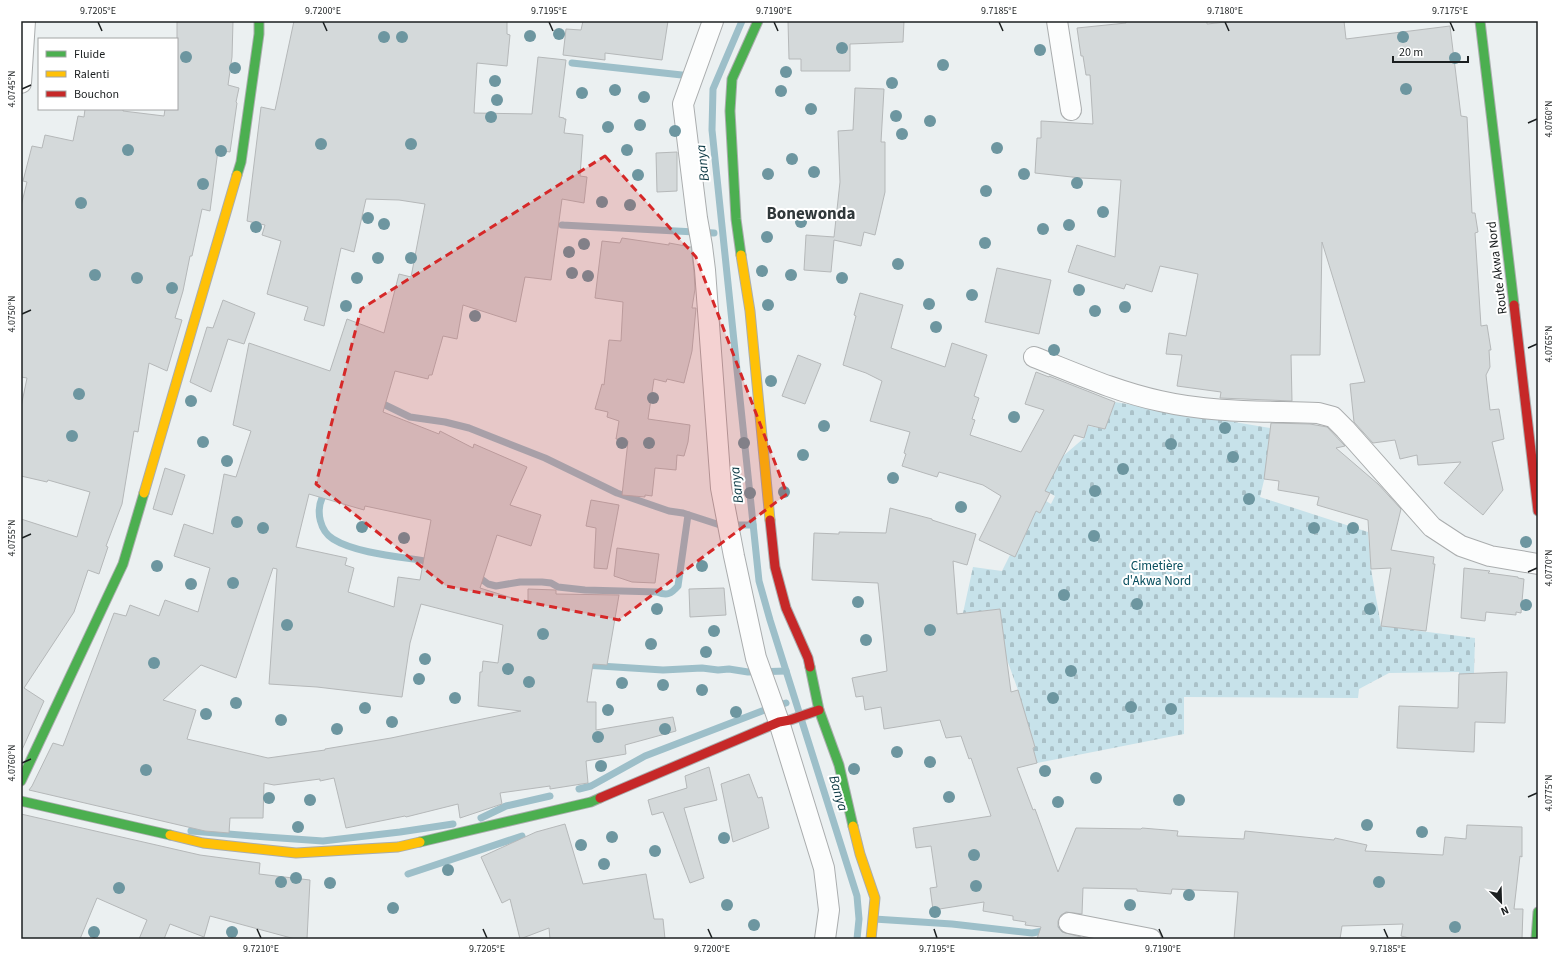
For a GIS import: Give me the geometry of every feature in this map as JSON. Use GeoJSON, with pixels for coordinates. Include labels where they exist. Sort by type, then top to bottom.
{"type":"FeatureCollection","features":[{"type":"Feature","properties":{"kind":"street"},"geometry":{"type":"LineString","coordinates":[[21,83],[25,21]]}},
{"type":"Feature","properties":{"kind":"street"},"geometry":{"type":"LineString","coordinates":[[21,781],[123,564],[241,162],[259,34],[259,21]]}},
{"type":"Feature","properties":{"kind":"street"},"geometry":{"type":"LineString","coordinates":[[713,21],[683,104],[703,254],[721,488],[756,658],[785,721],[824,868],[829,910],[825,939]]}},
{"type":"Feature","properties":{"kind":"street"},"geometry":{"type":"LineString","coordinates":[[758,21],[732,79],[730,111],[736,218],[750,310],[776,567],[786,608],[808,658],[814,711],[839,765],[860,854],[875,898],[872,939]]}},
{"type":"Feature","properties":{"kind":"street"},"geometry":{"type":"LineString","coordinates":[[1058,21],[1071,110]]}},
{"type":"Feature","properties":{"kind":"street","name":"Route Akwa Nord"},"geometry":{"type":"LineString","coordinates":[[1480,21],[1538,511]]}},
{"type":"Feature","properties":{"kind":"street"},"geometry":{"type":"LineString","coordinates":[[1034,357],[1117,388],[1160,401],[1212,410],[1318,413],[1332,417],[1345,428],[1432,527],[1461,546],[1490,556],[1538,564]]}},
{"type":"Feature","properties":{"kind":"street"},"geometry":{"type":"LineString","coordinates":[[21,801],[203,843],[296,853],[398,847],[591,802],[785,721],[814,711]]}},
{"type":"Feature","properties":{"kind":"street"},"geometry":{"type":"LineString","coordinates":[[1536,939],[1538,912]]}},
{"type":"Feature","properties":{"kind":"street"},"geometry":{"type":"LineString","coordinates":[[1069,923],[1150,939]]}},
{"type":"Feature","properties":{"kind":"highlighted area"},"geometry":{"type":"Polygon","coordinates":[[[605,156],[696,257],[787,494],[619,620],[446,586],[316,484],[361,309],[605,156]]]}},
{"type":"Feature","properties":{"kind":"green space","name":"Cimetière d'Akwa Nord"},"geometry":{"type":"Polygon","coordinates":[[[1115,402],[1270,428],[1265,476],[1260,497],[1368,532],[1371,569],[1381,626],[1475,638],[1474,674],[1459,674],[1459,672],[1389,673],[1359,689],[1358,698],[1184,697],[1184,734],[1037,763],[1033,748],[1035,747],[1018,690],[1006,657],[1000,609],[963,613],[973,567],[1002,571],[1010,555],[1015,557],[1036,511],[1040,513],[1046,501],[1051,504],[1055,496],[1048,492],[1043,495],[1062,457],[1084,438],[1088,426],[1105,429],[1115,402]]]}},
{"type":"Feature","properties":{"kind":"building"},"geometry":{"type":"Polygon","coordinates":[[[177,21],[233,21],[232,57],[228,85],[239,88],[230,152],[218,150],[210,211],[202,209],[192,256],[190,256],[183,291],[175,318],[182,320],[167,371],[149,363],[138,432],[134,431],[122,504],[106,546],[108,547],[99,574],[88,570],[74,612],[24,688],[44,701],[21,752],[21,519],[77,537],[90,492],[48,480],[47,482],[21,476],[21,407],[27,378],[21,377],[21,206],[27,182],[23,181],[32,146],[42,148],[45,135],[73,141],[78,116],[84,117],[85,110],[123,110],[164,116],[165,110],[178,110],[177,21]]]}},
{"type":"Feature","properties":{"kind":"building"},"geometry":{"type":"Polygon","coordinates":[[[294,21],[507,21],[507,34],[510,35],[507,66],[477,63],[474,113],[532,114],[538,57],[566,60],[559,117],[566,119],[564,133],[583,135],[580,176],[587,177],[584,203],[562,199],[551,280],[525,277],[516,322],[463,305],[457,339],[443,336],[432,375],[429,375],[428,379],[395,371],[383,412],[439,434],[440,431],[473,448],[474,444],[527,467],[510,505],[541,515],[531,546],[497,535],[480,588],[528,603],[528,589],[556,590],[556,594],[619,595],[607,665],[593,664],[587,702],[596,702],[596,730],[673,717],[676,731],[625,745],[626,754],[586,761],[588,783],[550,789],[550,786],[500,793],[502,804],[460,818],[458,804],[406,817],[346,828],[334,778],[320,781],[320,779],[274,785],[264,783],[263,818],[230,818],[229,833],[205,831],[29,790],[53,743],[63,746],[114,613],[126,616],[130,605],[159,616],[165,600],[198,612],[210,568],[174,556],[184,524],[213,534],[224,474],[236,477],[251,431],[233,425],[249,343],[330,371],[347,319],[384,333],[399,274],[411,277],[425,204],[399,200],[366,199],[354,252],[341,248],[324,326],[304,320],[308,307],[267,294],[281,241],[262,235],[265,225],[247,221],[261,107],[275,110],[294,21]],[[309,494],[296,547],[347,558],[345,565],[354,568],[348,592],[394,607],[398,577],[420,580],[431,520],[365,506],[364,510],[309,494]],[[273,568],[236,678],[201,665],[163,700],[196,710],[187,739],[268,758],[325,750],[391,738],[521,711],[478,706],[480,672],[482,672],[483,661],[498,663],[503,625],[421,604],[410,643],[402,697],[317,687],[269,684],[277,569],[273,568]]]}},
{"type":"Feature","properties":{"kind":"building"},"geometry":{"type":"Polygon","coordinates":[[[583,21],[668,21],[662,60],[605,53],[605,60],[563,55],[566,29],[581,30],[583,21]]]}},
{"type":"Feature","properties":{"kind":"building"},"geometry":{"type":"Polygon","coordinates":[[[788,21],[904,21],[903,42],[850,44],[850,71],[801,71],[801,59],[789,59],[788,21]]]}},
{"type":"Feature","properties":{"kind":"building"},"geometry":{"type":"Polygon","coordinates":[[[1126,21],[1207,21],[1207,24],[1236,21],[1344,21],[1346,39],[1450,26],[1461,116],[1467,117],[1472,213],[1475,213],[1478,232],[1475,233],[1481,326],[1487,325],[1491,350],[1489,350],[1490,367],[1486,375],[1490,410],[1499,409],[1504,439],[1492,442],[1503,490],[1483,515],[1444,483],[1461,462],[1418,465],[1417,455],[1400,459],[1395,440],[1373,443],[1354,422],[1350,384],[1365,382],[1322,242],[1320,355],[1291,355],[1292,401],[1220,398],[1221,392],[1177,386],[1182,355],[1166,354],[1169,333],[1186,336],[1198,274],[1160,266],[1152,292],[1126,284],[1124,289],[1068,272],[1077,245],[1115,257],[1121,180],[1081,178],[1035,173],[1037,138],[1041,138],[1041,121],[1093,124],[1090,75],[1086,75],[1083,56],[1081,56],[1077,28],[1126,23],[1126,21]]]}},
{"type":"Feature","properties":{"kind":"building"},"geometry":{"type":"Polygon","coordinates":[[[855,88],[884,89],[881,142],[885,142],[885,192],[875,235],[864,232],[861,246],[834,240],[831,272],[804,270],[806,235],[834,237],[840,182],[838,131],[853,130],[855,88]]]}},
{"type":"Feature","properties":{"kind":"building"},"geometry":{"type":"Polygon","coordinates":[[[677,152],[677,191],[657,192],[656,153],[677,152]]]}},
{"type":"Feature","properties":{"kind":"building"},"geometry":{"type":"Polygon","coordinates":[[[622,238],[691,247],[694,271],[695,289],[692,308],[696,308],[692,351],[684,383],[667,379],[666,382],[654,379],[648,419],[690,425],[688,442],[684,456],[677,455],[676,470],[655,468],[652,496],[645,495],[645,497],[622,495],[628,441],[616,439],[619,421],[607,417],[608,412],[595,409],[602,384],[604,385],[609,340],[621,341],[623,302],[595,298],[602,241],[620,243],[622,238]]]}},
{"type":"Feature","properties":{"kind":"building"},"geometry":{"type":"Polygon","coordinates":[[[997,268],[1051,280],[1039,334],[985,322],[997,268]]]}},
{"type":"Feature","properties":{"kind":"building"},"geometry":{"type":"Polygon","coordinates":[[[860,293],[903,305],[891,348],[945,367],[952,343],[987,355],[974,396],[979,398],[972,419],[975,420],[970,435],[1021,452],[1044,410],[1025,404],[1036,372],[1115,402],[1105,429],[1088,425],[1084,438],[1074,435],[1045,491],[1050,493],[1040,513],[1036,511],[1015,557],[979,540],[1001,496],[983,485],[939,472],[937,477],[902,466],[910,432],[870,421],[882,381],[866,373],[843,365],[856,316],[854,315],[860,293]]]}},
{"type":"Feature","properties":{"kind":"building"},"geometry":{"type":"Polygon","coordinates":[[[223,300],[255,313],[244,344],[228,339],[211,392],[190,382],[207,327],[213,328],[223,300]]]}},
{"type":"Feature","properties":{"kind":"building"},"geometry":{"type":"Polygon","coordinates":[[[798,355],[821,364],[805,404],[782,396],[798,355]]]}},
{"type":"Feature","properties":{"kind":"building"},"geometry":{"type":"Polygon","coordinates":[[[1271,423],[1310,424],[1327,427],[1345,446],[1336,448],[1378,484],[1401,509],[1391,550],[1434,557],[1433,564],[1435,564],[1426,631],[1381,626],[1391,568],[1371,569],[1368,520],[1317,505],[1319,497],[1278,490],[1279,481],[1264,479],[1271,423]]]}},
{"type":"Feature","properties":{"kind":"building"},"geometry":{"type":"Polygon","coordinates":[[[165,468],[185,475],[172,515],[153,509],[165,468]]]}},
{"type":"Feature","properties":{"kind":"building"},"geometry":{"type":"Polygon","coordinates":[[[591,500],[619,505],[607,569],[594,568],[596,528],[586,526],[591,500]]]}},
{"type":"Feature","properties":{"kind":"building"},"geometry":{"type":"Polygon","coordinates":[[[890,508],[932,519],[976,534],[967,565],[953,561],[957,614],[1000,609],[1011,692],[1018,690],[1035,747],[1033,748],[1037,763],[1017,768],[1033,810],[1035,809],[1058,872],[1076,828],[1142,828],[1178,831],[1177,836],[1244,839],[1245,831],[1334,840],[1335,838],[1367,845],[1365,851],[1443,855],[1445,837],[1466,839],[1467,825],[1522,827],[1522,857],[1520,856],[1514,909],[1523,909],[1522,939],[1413,939],[1401,936],[1403,924],[1342,926],[1340,939],[1234,939],[1238,892],[1172,889],[1171,894],[1137,891],[1137,889],[1083,888],[1082,914],[1066,912],[1061,915],[1058,921],[1058,927],[1062,932],[1081,937],[1081,939],[1037,939],[1041,927],[1025,925],[1026,922],[1013,920],[1013,916],[983,911],[984,902],[933,910],[930,888],[937,887],[931,846],[916,848],[913,828],[991,816],[971,758],[969,759],[961,736],[946,738],[940,720],[884,729],[881,707],[865,710],[863,696],[856,697],[852,678],[887,671],[878,583],[812,580],[814,533],[886,533],[890,508]]]}},
{"type":"Feature","properties":{"kind":"building"},"geometry":{"type":"Polygon","coordinates":[[[617,548],[659,554],[655,583],[632,582],[614,576],[617,548]]]}},
{"type":"Feature","properties":{"kind":"building"},"geometry":{"type":"Polygon","coordinates":[[[1464,568],[1490,571],[1488,573],[1524,579],[1521,613],[1516,612],[1516,615],[1486,612],[1485,621],[1461,618],[1464,568]]]}},
{"type":"Feature","properties":{"kind":"building"},"geometry":{"type":"Polygon","coordinates":[[[724,588],[726,615],[690,617],[689,589],[724,588]]]}},
{"type":"Feature","properties":{"kind":"building"},"geometry":{"type":"Polygon","coordinates":[[[1507,672],[1505,723],[1475,722],[1474,752],[1397,748],[1399,706],[1458,708],[1459,674],[1507,672]]]}},
{"type":"Feature","properties":{"kind":"building"},"geometry":{"type":"Polygon","coordinates":[[[709,767],[717,800],[684,808],[704,878],[690,883],[663,812],[652,815],[648,800],[687,788],[685,776],[709,767]]]}},
{"type":"Feature","properties":{"kind":"building"},"geometry":{"type":"Polygon","coordinates":[[[749,774],[758,798],[762,797],[769,828],[733,842],[721,784],[749,774]]]}},
{"type":"Feature","properties":{"kind":"building"},"geometry":{"type":"Polygon","coordinates":[[[21,814],[200,855],[260,863],[259,874],[310,880],[307,939],[295,939],[210,916],[204,937],[170,924],[164,939],[139,939],[147,920],[97,898],[80,939],[21,939],[21,814]]]}},
{"type":"Feature","properties":{"kind":"building"},"geometry":{"type":"Polygon","coordinates":[[[565,824],[583,884],[646,874],[654,919],[663,919],[665,939],[550,939],[549,928],[520,939],[510,899],[502,903],[481,857],[536,832],[565,824]]]}},
{"type":"Feature","properties":{"kind":"waterway","name":"Banya"},"geometry":{"type":"LineString","coordinates":[[742,21],[713,89],[712,130],[759,581],[857,896],[859,919],[857,939]]}},
{"type":"Feature","properties":{"kind":"waterway"},"geometry":{"type":"LineString","coordinates":[[572,63],[691,76]]}},
{"type":"Feature","properties":{"kind":"waterway"},"geometry":{"type":"LineString","coordinates":[[563,225],[714,233]]}},
{"type":"Feature","properties":{"kind":"waterway"},"geometry":{"type":"LineString","coordinates":[[377,401],[410,417],[445,422],[469,428],[545,458],[617,493],[669,511],[683,513],[720,525],[753,525]]}},
{"type":"Feature","properties":{"kind":"waterway"},"geometry":{"type":"LineString","coordinates":[[322,498],[319,509],[320,521],[325,531],[333,539],[367,552],[432,562]]}},
{"type":"Feature","properties":{"kind":"waterway"},"geometry":{"type":"LineString","coordinates":[[476,575],[488,584],[496,586],[520,582],[542,582],[551,583],[558,587],[585,590],[657,592],[669,594],[678,586],[688,515]]}},
{"type":"Feature","properties":{"kind":"waterway"},"geometry":{"type":"LineString","coordinates":[[584,665],[663,670],[702,668],[718,670],[729,669],[748,672],[786,671]]}},
{"type":"Feature","properties":{"kind":"waterway"},"geometry":{"type":"LineString","coordinates":[[579,789],[591,786],[645,756],[786,703]]}},
{"type":"Feature","properties":{"kind":"waterway"},"geometry":{"type":"LineString","coordinates":[[506,806],[550,796]]}},
{"type":"Feature","properties":{"kind":"waterway"},"geometry":{"type":"LineString","coordinates":[[481,818],[504,807]]}},
{"type":"Feature","properties":{"kind":"waterway"},"geometry":{"type":"LineString","coordinates":[[191,831],[323,841],[453,824]]}},
{"type":"Feature","properties":{"kind":"waterway"},"geometry":{"type":"LineString","coordinates":[[408,874],[522,836]]}},
{"type":"Feature","properties":{"kind":"waterway"},"geometry":{"type":"LineString","coordinates":[[874,919],[952,924],[1032,933],[1049,930],[1071,930]]}},
{"type":"Feature","properties":{"kind":"traffic: fast"},"geometry":{"type":"LineString","coordinates":[[237,175],[241,162],[259,34],[259,21]]}},
{"type":"Feature","properties":{"kind":"traffic: fast"},"geometry":{"type":"LineString","coordinates":[[741,255],[736,219],[730,111],[732,79],[758,21]]}},
{"type":"Feature","properties":{"kind":"traffic: fast"},"geometry":{"type":"LineString","coordinates":[[1480,21],[1514,305]]}},
{"type":"Feature","properties":{"kind":"traffic: fast"},"geometry":{"type":"LineString","coordinates":[[21,781],[123,564],[144,493]]}},
{"type":"Feature","properties":{"kind":"traffic: fast"},"geometry":{"type":"LineString","coordinates":[[810,667],[819,710],[839,765],[853,826]]}},
{"type":"Feature","properties":{"kind":"traffic: fast"},"geometry":{"type":"LineString","coordinates":[[420,842],[591,802],[600,798]]}},
{"type":"Feature","properties":{"kind":"traffic: fast"},"geometry":{"type":"LineString","coordinates":[[21,801],[170,835]]}},
{"type":"Feature","properties":{"kind":"traffic: fast"},"geometry":{"type":"LineString","coordinates":[[1536,939],[1538,912]]}},
{"type":"Feature","properties":{"kind":"traffic: slow"},"geometry":{"type":"LineString","coordinates":[[144,493],[237,175]]}},
{"type":"Feature","properties":{"kind":"traffic: slow"},"geometry":{"type":"LineString","coordinates":[[741,255],[750,311],[770,520]]}},
{"type":"Feature","properties":{"kind":"traffic: slow"},"geometry":{"type":"LineString","coordinates":[[853,826],[860,854],[875,898],[871,939]]}},
{"type":"Feature","properties":{"kind":"traffic: slow"},"geometry":{"type":"LineString","coordinates":[[170,835],[203,843],[296,853],[398,847],[420,842]]}},
{"type":"Feature","properties":{"kind":"traffic: jam"},"geometry":{"type":"LineString","coordinates":[[1514,305],[1538,511]]}},
{"type":"Feature","properties":{"kind":"traffic: jam"},"geometry":{"type":"LineString","coordinates":[[770,520],[775,567],[786,608],[808,658],[810,667]]}},
{"type":"Feature","properties":{"kind":"traffic: jam"},"geometry":{"type":"LineString","coordinates":[[600,798],[779,722],[790,720],[819,710]]}},
{"type":"Feature","properties":{"kind":"district","name":"Bonewonda"},"geometry":{"type":"Point","coordinates":[811,213]}}]}
